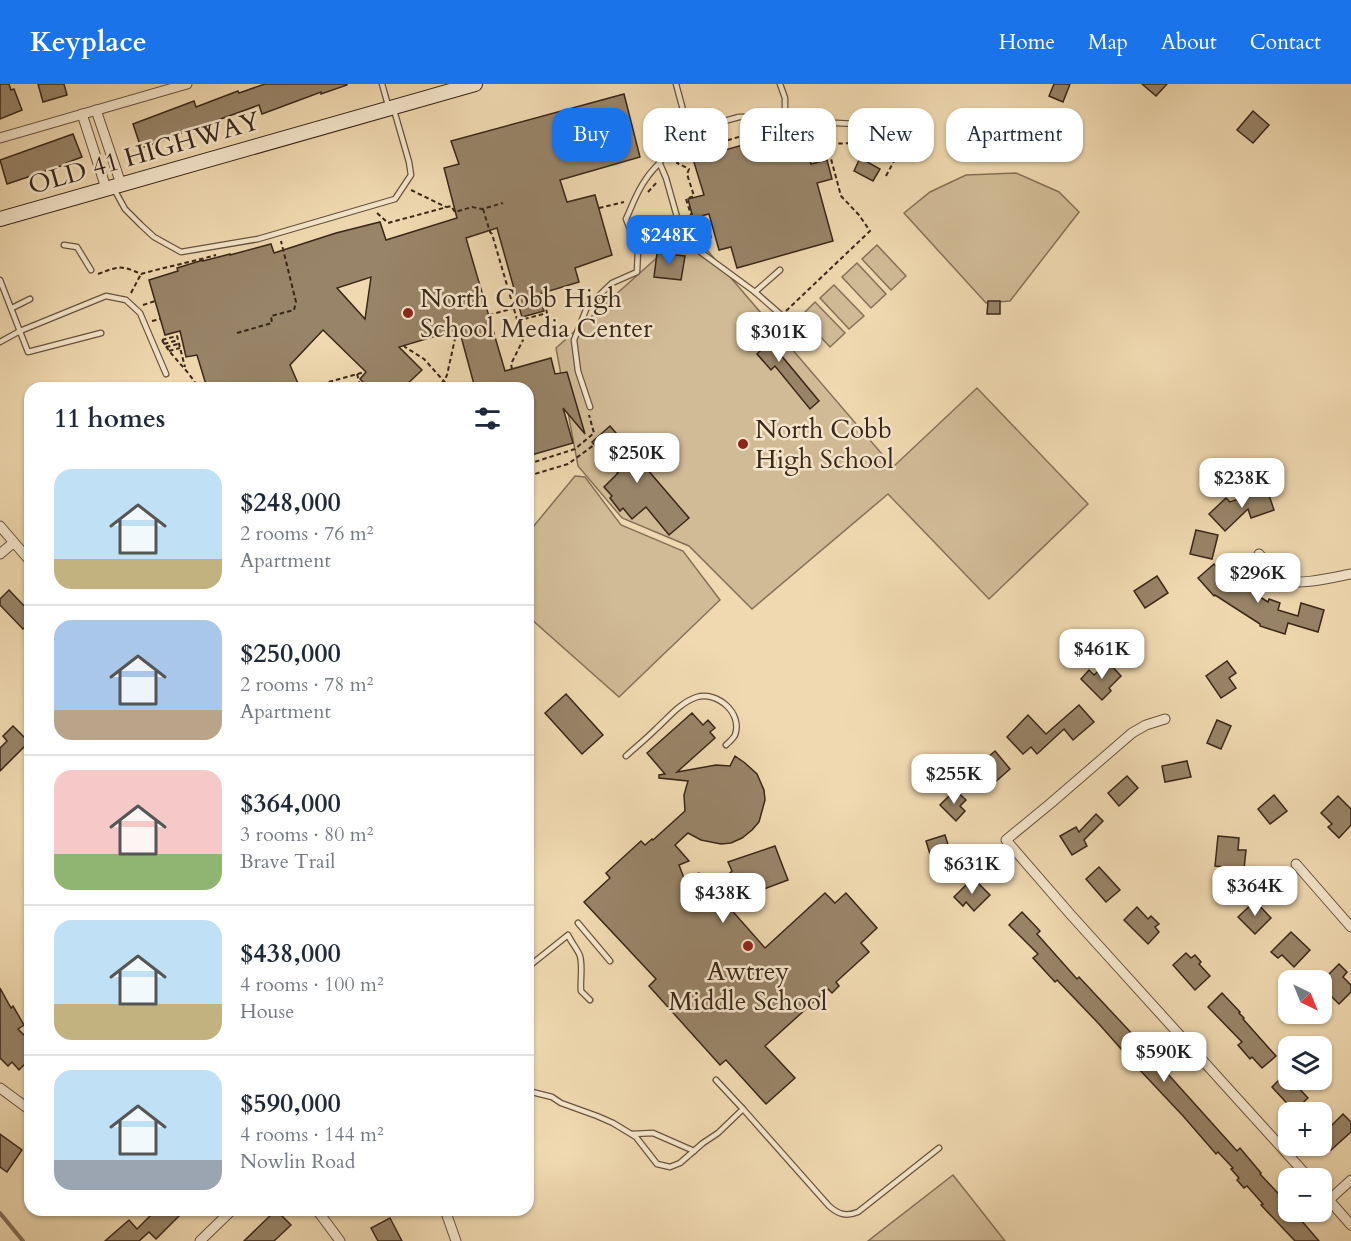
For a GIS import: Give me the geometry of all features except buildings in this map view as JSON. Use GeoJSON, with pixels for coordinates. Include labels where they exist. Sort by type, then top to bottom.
{"type":"FeatureCollection","features":[{"type":"Feature","properties":{"kind":"main road","name":"OLD 41 HIGHWAY"},"geometry":{"type":"LineString","coordinates":[[0,219],[475,84]]}},
{"type":"Feature","properties":{"kind":"street"},"geometry":{"type":"LineString","coordinates":[[0,138],[187,84]]}},
{"type":"Feature","properties":{"kind":"street"},"geometry":{"type":"LineString","coordinates":[[96,110],[114,186]]}},
{"type":"Feature","properties":{"kind":"street"},"geometry":{"type":"LineString","coordinates":[[82,114],[114,186]]}},
{"type":"Feature","properties":{"kind":"street"},"geometry":{"type":"LineString","coordinates":[[0,526],[24,555]]}},
{"type":"Feature","properties":{"kind":"street"},"geometry":{"type":"LineString","coordinates":[[0,554],[13,543]]}},
{"type":"Feature","properties":{"kind":"street"},"geometry":{"type":"LineString","coordinates":[[1259,554],[1280,579],[1305,581],[1351,574]]}},
{"type":"Feature","properties":{"kind":"street"},"geometry":{"type":"LineString","coordinates":[[1165,719],[1146,725],[1132,733],[1006,840],[1300,1168]]}},
{"type":"Feature","properties":{"kind":"street"},"geometry":{"type":"LineString","coordinates":[[1296,864],[1351,927]]}},
{"type":"Feature","properties":{"kind":"street"},"geometry":{"type":"LineString","coordinates":[[0,1088],[24,1106]]}},
{"type":"Feature","properties":{"kind":"street"},"geometry":{"type":"LineString","coordinates":[[1332,1197],[1351,1180]]}},
{"type":"Feature","properties":{"kind":"street"},"geometry":{"type":"LineString","coordinates":[[1332,1203],[1351,1224]]}},
{"type":"Feature","properties":{"kind":"street"},"geometry":{"type":"LineString","coordinates":[[200,1241],[226,1216]]}},
{"type":"Feature","properties":{"kind":"street"},"geometry":{"type":"LineString","coordinates":[[321,1216],[340,1241]]}},
{"type":"Feature","properties":{"kind":"street"},"geometry":{"type":"LineString","coordinates":[[447,1216],[456,1241]]}},
{"type":"Feature","properties":{"kind":"lane"},"geometry":{"type":"LineString","coordinates":[[114,186],[125,209],[141,225],[154,237],[181,252],[258,239],[395,199],[411,175],[409,162],[382,84]]}},
{"type":"Feature","properties":{"kind":"lane"},"geometry":{"type":"LineString","coordinates":[[676,84],[682,108]]}},
{"type":"Feature","properties":{"kind":"lane"},"geometry":{"type":"LineString","coordinates":[[780,84],[785,99],[785,108]]}},
{"type":"Feature","properties":{"kind":"lane"},"geometry":{"type":"LineString","coordinates":[[590,407],[578,371],[574,340],[587,307],[612,283],[636,272],[638,250],[626,219],[645,179],[660,164],[679,224],[695,248],[782,314]]}},
{"type":"Feature","properties":{"kind":"lane"},"geometry":{"type":"LineString","coordinates":[[64,244],[77,247],[92,270]]}},
{"type":"Feature","properties":{"kind":"lane"},"geometry":{"type":"LineString","coordinates":[[755,292],[780,270]]}},
{"type":"Feature","properties":{"kind":"lane"},"geometry":{"type":"LineString","coordinates":[[0,280],[28,352],[101,333]]}},
{"type":"Feature","properties":{"kind":"lane"},"geometry":{"type":"LineString","coordinates":[[0,342],[20,331],[106,296],[126,300],[140,313],[166,374]]}},
{"type":"Feature","properties":{"kind":"lane"},"geometry":{"type":"LineString","coordinates":[[12,308],[30,299]]}},
{"type":"Feature","properties":{"kind":"lane"},"geometry":{"type":"LineString","coordinates":[[626,756],[686,702],[700,696],[716,698],[733,713],[734,737],[726,745]]}},
{"type":"Feature","properties":{"kind":"lane"},"geometry":{"type":"LineString","coordinates":[[578,922],[610,961]]}},
{"type":"Feature","properties":{"kind":"lane"},"geometry":{"type":"LineString","coordinates":[[534,962],[568,935],[581,960],[581,991],[590,1000]]}},
{"type":"Feature","properties":{"kind":"lane"},"geometry":{"type":"LineString","coordinates":[[716,1080],[829,1206],[846,1216],[858,1212],[939,1148]]}},
{"type":"Feature","properties":{"kind":"lane"},"geometry":{"type":"LineString","coordinates":[[534,1092],[552,1097],[561,1103],[597,1116],[632,1134],[657,1164],[670,1167],[676,1166],[743,1109]]}},
{"type":"Feature","properties":{"kind":"lane"},"geometry":{"type":"LineString","coordinates":[[632,1134],[653,1132],[694,1151]]}},
{"type":"Feature","properties":{"kind":"path"},"geometry":{"type":"LineString","coordinates":[[711,237],[706,218],[693,221],[686,199],[694,196],[687,174],[689,169],[677,163],[684,153],[740,137]]}},
{"type":"Feature","properties":{"kind":"path"},"geometry":{"type":"LineString","coordinates":[[782,314],[870,231],[841,196],[831,162]]}},
{"type":"Feature","properties":{"kind":"path"},"geometry":{"type":"LineString","coordinates":[[886,176],[894,162]]}},
{"type":"Feature","properties":{"kind":"path"},"geometry":{"type":"LineString","coordinates":[[404,186],[446,207]]}},
{"type":"Feature","properties":{"kind":"path"},"geometry":{"type":"LineString","coordinates":[[376,212],[388,224],[451,206],[455,212],[503,203]]}},
{"type":"Feature","properties":{"kind":"path"},"geometry":{"type":"LineString","coordinates":[[483,208],[523,340],[511,364],[512,369]]}},
{"type":"Feature","properties":{"kind":"path"},"geometry":{"type":"LineString","coordinates":[[237,333],[272,323],[271,316],[294,310],[296,302],[279,233]]}},
{"type":"Feature","properties":{"kind":"path"},"geometry":{"type":"LineString","coordinates":[[130,295],[141,274]]}},
{"type":"Feature","properties":{"kind":"path"},"geometry":{"type":"LineString","coordinates":[[517,321],[548,313],[543,292]]}},
{"type":"Feature","properties":{"kind":"path"},"geometry":{"type":"LineString","coordinates":[[137,300],[147,310]]}},
{"type":"Feature","properties":{"kind":"path"},"geometry":{"type":"LineString","coordinates":[[143,305],[155,301]]}},
{"type":"Feature","properties":{"kind":"path"},"geometry":{"type":"LineString","coordinates":[[489,315],[514,308]]}},
{"type":"Feature","properties":{"kind":"path"},"geometry":{"type":"LineString","coordinates":[[150,316],[152,321],[160,319]]}},
{"type":"Feature","properties":{"kind":"path"},"geometry":{"type":"LineString","coordinates":[[404,345],[424,359],[444,381],[456,334],[455,330]]}},
{"type":"Feature","properties":{"kind":"path"},"geometry":{"type":"LineString","coordinates":[[183,360],[178,362],[162,340],[177,336],[186,370],[195,382]]}},
{"type":"Feature","properties":{"kind":"path"},"geometry":{"type":"LineString","coordinates":[[166,347],[178,342]]}},
{"type":"Feature","properties":{"kind":"path"},"geometry":{"type":"LineString","coordinates":[[169,351],[180,348]]}},
{"type":"Feature","properties":{"kind":"path"},"geometry":{"type":"LineString","coordinates":[[173,355],[183,360]]}},
{"type":"Feature","properties":{"kind":"path"},"geometry":{"type":"LineString","coordinates":[[176,359],[183,360]]}},
{"type":"Feature","properties":{"kind":"path"},"geometry":{"type":"LineString","coordinates":[[328,382],[362,373],[364,370]]}},
{"type":"Feature","properties":{"kind":"path"},"geometry":{"type":"LineString","coordinates":[[357,374],[359,382]]}},
{"type":"Feature","properties":{"kind":"path"},"geometry":{"type":"LineString","coordinates":[[534,462],[575,449],[594,433],[588,410],[590,407]]}},
{"type":"Feature","properties":{"kind":"path"},"geometry":{"type":"LineString","coordinates":[[534,474],[568,464],[594,445]]}},
{"type":"Feature","properties":{"kind":"shaded area"},"geometry":{"type":"Polygon","coordinates":[[[1016,173],[1059,192],[1079,212],[1010,301],[986,303],[904,213],[930,192],[966,175],[1016,173]]]}},
{"type":"Feature","properties":{"kind":"shaded area"},"geometry":{"type":"Polygon","coordinates":[[[689,229],[893,467],[977,388],[1088,504],[989,599],[888,494],[752,609],[689,546],[622,518],[578,466],[556,348],[689,229]]]}},
{"type":"Feature","properties":{"kind":"shaded area"},"geometry":{"type":"Polygon","coordinates":[[[877,245],[906,276],[891,290],[862,259],[877,245]]]}},
{"type":"Feature","properties":{"kind":"shaded area"},"geometry":{"type":"Polygon","coordinates":[[[857,263],[886,294],[871,308],[842,277],[857,263]]]}},
{"type":"Feature","properties":{"kind":"shaded area"},"geometry":{"type":"Polygon","coordinates":[[[834,285],[864,316],[849,329],[820,298],[834,285]]]}},
{"type":"Feature","properties":{"kind":"shaded area"},"geometry":{"type":"Polygon","coordinates":[[[815,302],[845,333],[830,347],[801,316],[815,302]]]}},
{"type":"Feature","properties":{"kind":"shaded area"},"geometry":{"type":"Polygon","coordinates":[[[575,476],[585,477],[621,525],[683,551],[720,600],[619,697],[534,622],[534,526],[575,476]]]}},
{"type":"Feature","properties":{"kind":"shaded area"},"geometry":{"type":"Polygon","coordinates":[[[953,1175],[1005,1241],[868,1241],[953,1175]]]}},
{"type":"Feature","properties":{"kind":"waterway"},"geometry":{"type":"LineString","coordinates":[[0,1213],[23,1241]]}},
{"type":"Feature","properties":{"kind":"place","name":"North Cobb High School Media Center"},"geometry":{"type":"Point","coordinates":[408,313]}},
{"type":"Feature","properties":{"kind":"place","name":"North Cobb High School"},"geometry":{"type":"Point","coordinates":[743,444]}},
{"type":"Feature","properties":{"kind":"place","name":"Awtrey Middle School"},"geometry":{"type":"Point","coordinates":[748,946]}}]}
